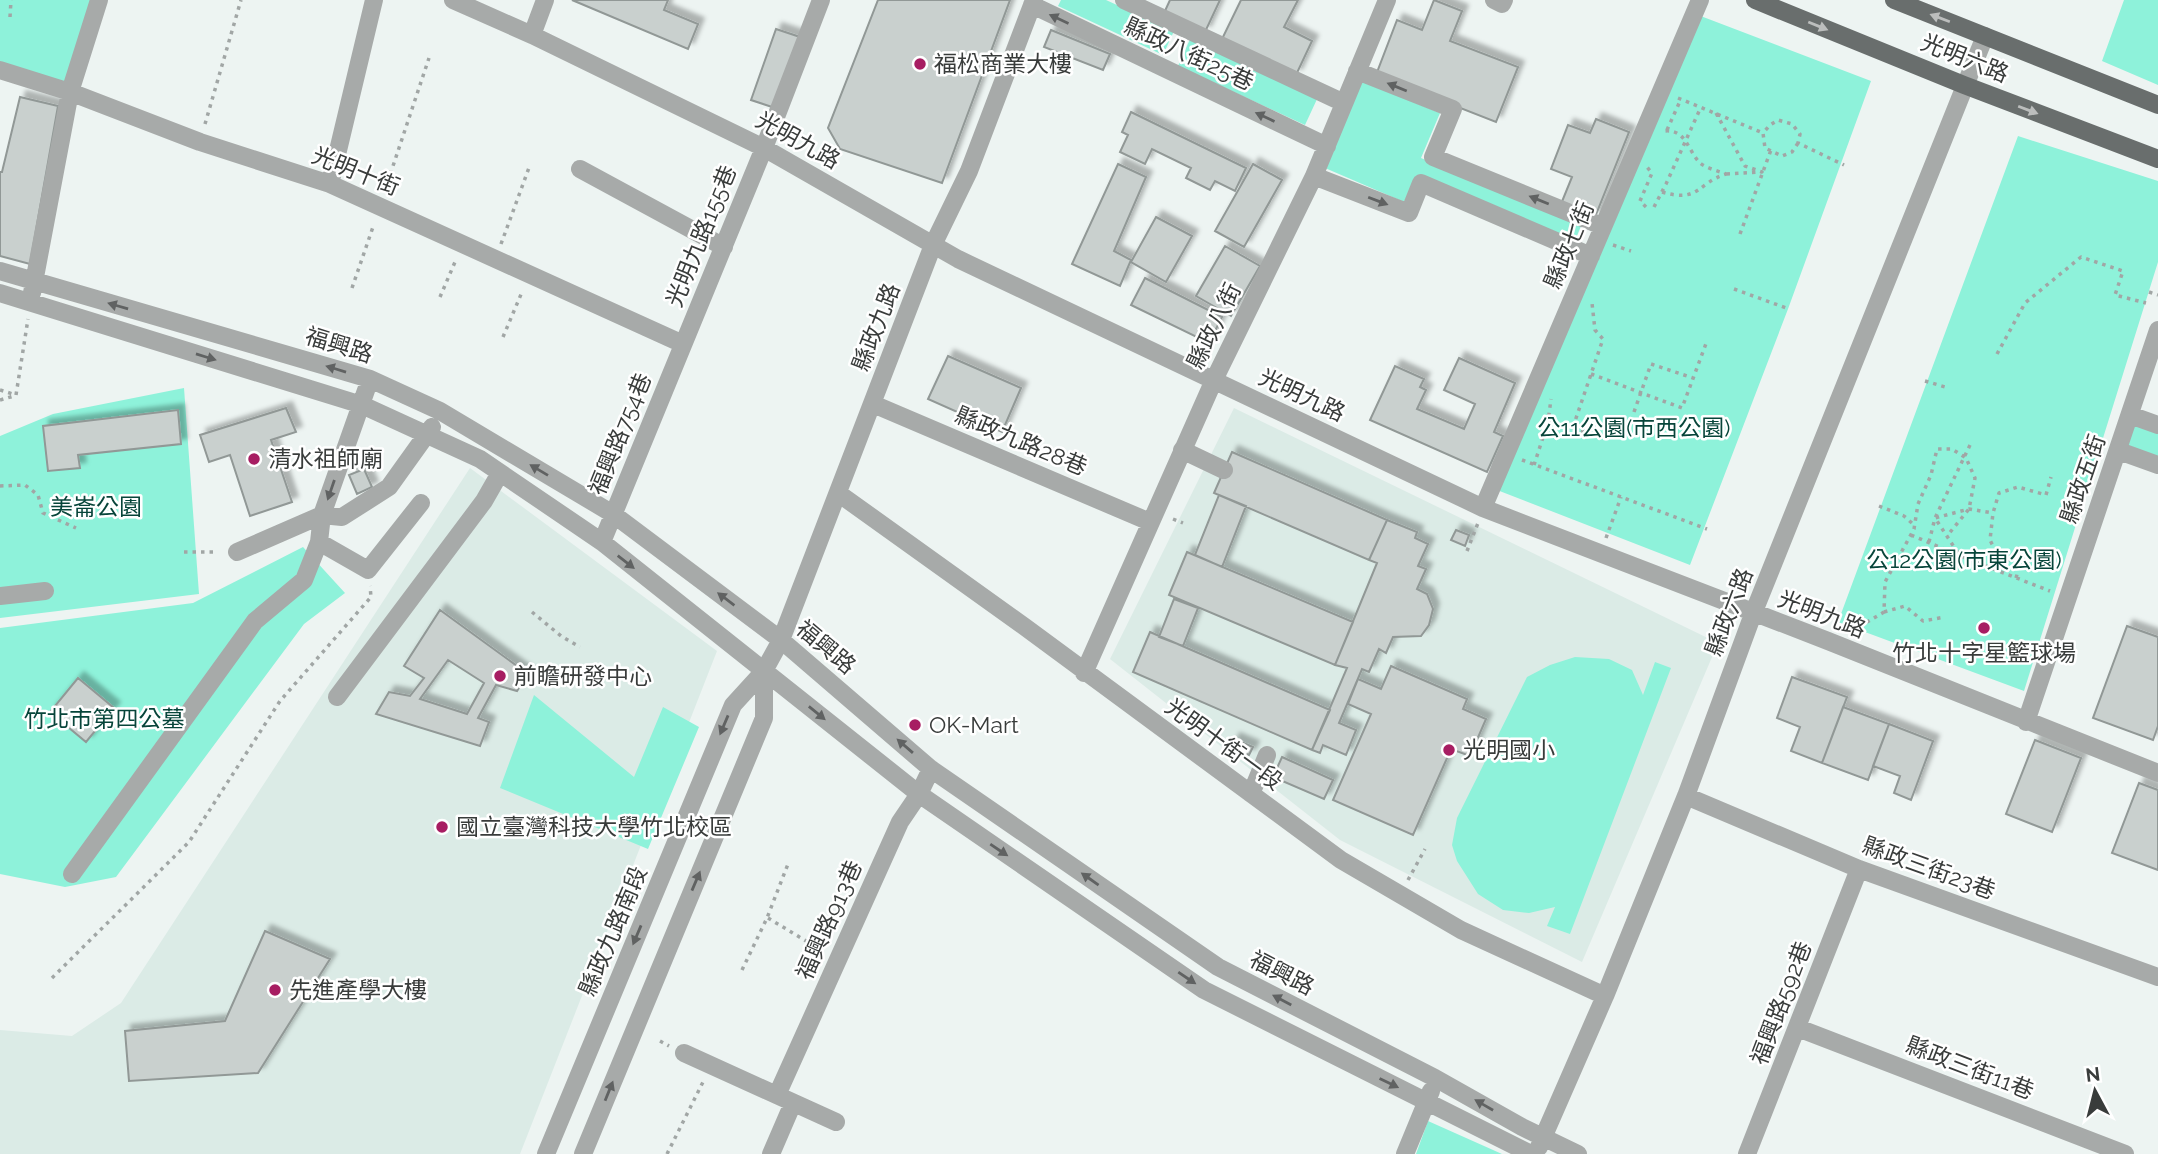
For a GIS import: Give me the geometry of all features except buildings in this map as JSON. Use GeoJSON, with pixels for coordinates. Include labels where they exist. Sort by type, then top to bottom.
{"type":"FeatureCollection","features":[{"type":"Feature","properties":{"kind":"main road","name":"光明六路"},"geometry":{"type":"LineString","coordinates":[[1755,0],[1964,85],[2158,159]]}},
{"type":"Feature","properties":{"kind":"main road","name":"光明六路"},"geometry":{"type":"LineString","coordinates":[[1894,0],[2158,105]]}},
{"type":"Feature","properties":{"kind":"street"},"geometry":{"type":"LineString","coordinates":[[31,303],[70,92],[99,0]]}},
{"type":"Feature","properties":{"kind":"street"},"geometry":{"type":"LineString","coordinates":[[330,184],[374,0]]}},
{"type":"Feature","properties":{"kind":"street","name":"光明九路"},"geometry":{"type":"LineString","coordinates":[[453,0],[532,35],[764,148],[958,259],[1483,508],[1828,641],[2158,773]]}},
{"type":"Feature","properties":{"kind":"street"},"geometry":{"type":"LineString","coordinates":[[532,35],[545,0]]}},
{"type":"Feature","properties":{"kind":"street","name":"光明九路155巷"},"geometry":{"type":"LineString","coordinates":[[683,344],[764,148],[821,0]]}},
{"type":"Feature","properties":{"kind":"street"},"geometry":{"type":"LineString","coordinates":[[1124,0],[1344,103]]}},
{"type":"Feature","properties":{"kind":"street","name":"縣政八街"},"geometry":{"type":"LineString","coordinates":[[1084,673],[1214,380],[1314,176],[1387,0]]}},
{"type":"Feature","properties":{"kind":"street"},"geometry":{"type":"LineString","coordinates":[[1494,0],[1502,4],[1504,0]]}},
{"type":"Feature","properties":{"kind":"street","name":"縣政七街"},"geometry":{"type":"LineString","coordinates":[[1483,508],[1700,0]]}},
{"type":"Feature","properties":{"kind":"street","name":"縣政八街25巷"},"geometry":{"type":"LineString","coordinates":[[1033,3],[1326,146]]}},
{"type":"Feature","properties":{"kind":"street","name":"縣政九路"},"geometry":{"type":"LineString","coordinates":[[764,671],[781,640],[933,245],[969,171],[1033,3]]}},
{"type":"Feature","properties":{"kind":"street","name":"縣政六路"},"geometry":{"type":"LineString","coordinates":[[1533,1154],[1544,1137],[1605,996],[1686,796],[1753,614],[1985,36]]}},
{"type":"Feature","properties":{"kind":"street","name":"光明十街"},"geometry":{"type":"LineString","coordinates":[[0,70],[70,92],[200,142],[330,184],[683,344]]}},
{"type":"Feature","properties":{"kind":"street"},"geometry":{"type":"LineString","coordinates":[[1357,71],[1453,109],[1433,156],[1602,226]]}},
{"type":"Feature","properties":{"kind":"street"},"geometry":{"type":"LineString","coordinates":[[580,169],[724,247]]}},
{"type":"Feature","properties":{"kind":"street"},"geometry":{"type":"LineString","coordinates":[[1314,176],[1409,213],[1421,183],[1591,256]]}},
{"type":"Feature","properties":{"kind":"street","name":"福興路"},"geometry":{"type":"LineString","coordinates":[[0,271],[370,379],[440,411],[613,514],[781,640],[931,769],[1218,967],[1435,1077],[1522,1128],[1578,1154]]}},
{"type":"Feature","properties":{"kind":"street"},"geometry":{"type":"LineString","coordinates":[[0,293],[362,405],[480,459],[602,542],[919,794],[1204,990],[1533,1154]]}},
{"type":"Feature","properties":{"kind":"street","name":"縣政五街"},"geometry":{"type":"LineString","coordinates":[[2026,722],[2158,330]]}},
{"type":"Feature","properties":{"kind":"street","name":"福興路754巷"},"geometry":{"type":"LineString","coordinates":[[602,542],[683,344]]}},
{"type":"Feature","properties":{"kind":"street"},"geometry":{"type":"LineString","coordinates":[[72,874],[255,621],[304,580],[319,542],[322,515],[370,379]]}},
{"type":"Feature","properties":{"kind":"street","name":"縣政九路28巷"},"geometry":{"type":"LineString","coordinates":[[873,404],[1150,522]]}},
{"type":"Feature","properties":{"kind":"street"},"geometry":{"type":"LineString","coordinates":[[237,552],[322,515],[342,517],[389,487],[429,435],[440,411]]}},
{"type":"Feature","properties":{"kind":"street"},"geometry":{"type":"LineString","coordinates":[[2130,415],[2158,425]]}},
{"type":"Feature","properties":{"kind":"street"},"geometry":{"type":"LineString","coordinates":[[1182,450],[1224,470]]}},
{"type":"Feature","properties":{"kind":"street"},"geometry":{"type":"LineString","coordinates":[[2119,451],[2158,465]]}},
{"type":"Feature","properties":{"kind":"street"},"geometry":{"type":"LineString","coordinates":[[337,696],[484,501],[500,473]]}},
{"type":"Feature","properties":{"kind":"street","name":"光明十街一段"},"geometry":{"type":"LineString","coordinates":[[838,493],[1341,860],[1461,930],[1605,996]]}},
{"type":"Feature","properties":{"kind":"street"},"geometry":{"type":"LineString","coordinates":[[319,542],[368,570],[421,503]]}},
{"type":"Feature","properties":{"kind":"street"},"geometry":{"type":"LineString","coordinates":[[0,596],[45,591]]}},
{"type":"Feature","properties":{"kind":"street"},"geometry":{"type":"LineString","coordinates":[[583,1154],[764,718],[764,671]]}},
{"type":"Feature","properties":{"kind":"street","name":"縣政九路南段"},"geometry":{"type":"LineString","coordinates":[[546,1154],[733,705],[764,671]]}},
{"type":"Feature","properties":{"kind":"street"},"geometry":{"type":"LineString","coordinates":[[1251,794],[1267,755]]}},
{"type":"Feature","properties":{"kind":"street","name":"福興路913巷"},"geometry":{"type":"LineString","coordinates":[[771,1154],[785,1099],[838,960],[901,822],[931,769]]}},
{"type":"Feature","properties":{"kind":"street","name":"縣政三街23巷"},"geometry":{"type":"LineString","coordinates":[[1686,796],[1859,869],[2158,977]]}},
{"type":"Feature","properties":{"kind":"street","name":"福興路592巷"},"geometry":{"type":"LineString","coordinates":[[1747,1154],[1859,869]]}},
{"type":"Feature","properties":{"kind":"street","name":"縣政三街11巷"},"geometry":{"type":"LineString","coordinates":[[1798,1028],[2125,1154]]}},
{"type":"Feature","properties":{"kind":"street"},"geometry":{"type":"LineString","coordinates":[[684,1053],[836,1122]]}},
{"type":"Feature","properties":{"kind":"street"},"geometry":{"type":"LineString","coordinates":[[1405,1154],[1435,1077]]}},
{"type":"Feature","properties":{"kind":"path"},"geometry":{"type":"LineString","coordinates":[[10,17],[12,0]]}},
{"type":"Feature","properties":{"kind":"path"},"geometry":{"type":"LineString","coordinates":[[200,142],[241,0]]}},
{"type":"Feature","properties":{"kind":"path"},"geometry":{"type":"LineString","coordinates":[[352,288],[429,58]]}},
{"type":"Feature","properties":{"kind":"path"},"geometry":{"type":"LineString","coordinates":[[1660,90],[1763,133]]}},
{"type":"Feature","properties":{"kind":"path"},"geometry":{"type":"LineString","coordinates":[[1667,130],[1681,99]]}},
{"type":"Feature","properties":{"kind":"path"},"geometry":{"type":"LineString","coordinates":[[1654,206],[1701,107]]}},
{"type":"Feature","properties":{"kind":"path"},"geometry":{"type":"LineString","coordinates":[[1716,113],[1745,166],[1762,172]]}},
{"type":"Feature","properties":{"kind":"path"},"geometry":{"type":"LineString","coordinates":[[1778,120],[1792,124],[1800,134],[1798,144],[1792,152],[1782,156],[1765,148],[1763,133],[1778,120]]}},
{"type":"Feature","properties":{"kind":"path"},"geometry":{"type":"LineString","coordinates":[[1685,139],[1701,163],[1726,174]]}},
{"type":"Feature","properties":{"kind":"path"},"geometry":{"type":"LineString","coordinates":[[1798,144],[1844,164]]}},
{"type":"Feature","properties":{"kind":"path"},"geometry":{"type":"LineString","coordinates":[[1740,234],[1771,150]]}},
{"type":"Feature","properties":{"kind":"path"},"geometry":{"type":"LineString","coordinates":[[496,259],[530,165]]}},
{"type":"Feature","properties":{"kind":"path"},"geometry":{"type":"LineString","coordinates":[[1662,192],[1686,195],[1698,192],[1716,177],[1762,172]]}},
{"type":"Feature","properties":{"kind":"path"},"geometry":{"type":"LineString","coordinates":[[440,297],[463,244]]}},
{"type":"Feature","properties":{"kind":"path"},"geometry":{"type":"LineString","coordinates":[[1997,354],[2025,303],[2081,257],[2123,271],[2115,295],[2146,303]]}},
{"type":"Feature","properties":{"kind":"path"},"geometry":{"type":"LineString","coordinates":[[503,337],[530,274]]}},
{"type":"Feature","properties":{"kind":"path"},"geometry":{"type":"LineString","coordinates":[[1734,289],[1789,309]]}},
{"type":"Feature","properties":{"kind":"path"},"geometry":{"type":"LineString","coordinates":[[2150,292],[2158,295]]}},
{"type":"Feature","properties":{"kind":"path"},"geometry":{"type":"LineString","coordinates":[[1573,427],[1603,339],[1595,330],[1591,299]]}},
{"type":"Feature","properties":{"kind":"path"},"geometry":{"type":"LineString","coordinates":[[16,395],[31,303]]}},
{"type":"Feature","properties":{"kind":"path"},"geometry":{"type":"LineString","coordinates":[[1591,374],[1682,408],[1707,341]]}},
{"type":"Feature","properties":{"kind":"path"},"geometry":{"type":"LineString","coordinates":[[1634,412],[1651,364],[1693,378]]}},
{"type":"Feature","properties":{"kind":"path"},"geometry":{"type":"LineString","coordinates":[[1925,381],[1945,387]]}},
{"type":"Feature","properties":{"kind":"path"},"geometry":{"type":"LineString","coordinates":[[0,390],[16,395]]}},
{"type":"Feature","properties":{"kind":"path"},"geometry":{"type":"LineString","coordinates":[[0,400],[16,395]]}},
{"type":"Feature","properties":{"kind":"path"},"geometry":{"type":"LineString","coordinates":[[1534,465],[1548,422],[1552,398]]}},
{"type":"Feature","properties":{"kind":"path"},"geometry":{"type":"LineString","coordinates":[[1548,422],[1585,432]]}},
{"type":"Feature","properties":{"kind":"path"},"geometry":{"type":"LineString","coordinates":[[1929,542],[1935,518],[1970,445]]}},
{"type":"Feature","properties":{"kind":"path"},"geometry":{"type":"LineString","coordinates":[[1884,612],[1885,582],[1914,525],[1918,504],[1931,475],[1937,449],[1952,449],[1966,458],[1975,478],[1969,509],[1947,536]]}},
{"type":"Feature","properties":{"kind":"path"},"geometry":{"type":"LineString","coordinates":[[1517,458],[1707,529]]}},
{"type":"Feature","properties":{"kind":"path"},"geometry":{"type":"LineString","coordinates":[[2016,578],[2020,564],[1998,556],[1990,540],[1993,513],[1999,493],[2018,487],[2046,495],[2051,477]]}},
{"type":"Feature","properties":{"kind":"path"},"geometry":{"type":"LineString","coordinates":[[0,486],[25,485],[37,495],[43,513],[76,528]]}},
{"type":"Feature","properties":{"kind":"path"},"geometry":{"type":"LineString","coordinates":[[1600,554],[1621,497]]}},
{"type":"Feature","properties":{"kind":"path"},"geometry":{"type":"LineString","coordinates":[[1879,506],[1904,516],[1914,525]]}},
{"type":"Feature","properties":{"kind":"path"},"geometry":{"type":"LineString","coordinates":[[1467,551],[1483,508]]}},
{"type":"Feature","properties":{"kind":"path"},"geometry":{"type":"LineString","coordinates":[[1935,518],[1969,509],[1993,513]]}},
{"type":"Feature","properties":{"kind":"path"},"geometry":{"type":"LineString","coordinates":[[1935,518],[1960,556]]}},
{"type":"Feature","properties":{"kind":"path"},"geometry":{"type":"LineString","coordinates":[[1910,534],[2068,599]]}},
{"type":"Feature","properties":{"kind":"path"},"geometry":{"type":"LineString","coordinates":[[184,552],[237,552]]}},
{"type":"Feature","properties":{"kind":"path"},"geometry":{"type":"LineString","coordinates":[[52,978],[190,842],[279,701],[372,597],[368,570]]}},
{"type":"Feature","properties":{"kind":"path"},"geometry":{"type":"LineString","coordinates":[[1843,627],[1851,632],[1884,612],[1905,606],[1923,621],[1945,617]]}},
{"type":"Feature","properties":{"kind":"path"},"geometry":{"type":"LineString","coordinates":[[532,612],[561,636],[580,647]]}},
{"type":"Feature","properties":{"kind":"path"},"geometry":{"type":"LineString","coordinates":[[1407,882],[1425,849]]}},
{"type":"Feature","properties":{"kind":"path"},"geometry":{"type":"LineString","coordinates":[[742,970],[767,918],[788,864]]}},
{"type":"Feature","properties":{"kind":"path"},"geometry":{"type":"LineString","coordinates":[[767,918],[838,960]]}},
{"type":"Feature","properties":{"kind":"path"},"geometry":{"type":"LineString","coordinates":[[667,1154],[711,1066]]}},
{"type":"Feature","properties":{"kind":"shaded area","name":"光明國小"},"geometry":{"type":"Polygon","coordinates":[[[1234,408],[1718,643],[1582,962],[1340,840],[1110,659],[1234,408]]]}},
{"type":"Feature","properties":{"kind":"shaded area","name":"國立臺灣科技大學竹北校區"},"geometry":{"type":"Polygon","coordinates":[[[470,468],[717,651],[520,1154],[0,1154],[0,1030],[72,1036],[121,1003],[470,468]]]}},
{"type":"Feature","properties":{"kind":"green space"},"geometry":{"type":"Polygon","coordinates":[[[0,0],[99,0],[70,92],[0,70],[0,0]]]}},
{"type":"Feature","properties":{"kind":"green space"},"geometry":{"type":"Polygon","coordinates":[[[1061,0],[1106,0],[1174,31],[1163,55],[1058,6],[1061,0]]]}},
{"type":"Feature","properties":{"kind":"green space"},"geometry":{"type":"Polygon","coordinates":[[[2124,0],[2158,0],[2158,85],[2102,61],[2124,0]]]}},
{"type":"Feature","properties":{"kind":"green space","name":"公11公園(市西公園)"},"geometry":{"type":"Polygon","coordinates":[[[1698,15],[1871,81],[1788,309],[1690,565],[1497,490],[1698,15]]]}},
{"type":"Feature","properties":{"kind":"green space"},"geometry":{"type":"Polygon","coordinates":[[[1191,37],[1318,97],[1305,125],[1178,66],[1191,37]]]}},
{"type":"Feature","properties":{"kind":"green space"},"geometry":{"type":"Polygon","coordinates":[[[1362,81],[1440,113],[1421,158],[1581,226],[1574,243],[1416,176],[1404,202],[1325,168],[1362,81]]]}},
{"type":"Feature","properties":{"kind":"green space","name":"公12公園(市東公園)"},"geometry":{"type":"Polygon","coordinates":[[[2018,136],[2158,181],[2158,262],[2024,691],[1838,622],[2018,136]]]}},
{"type":"Feature","properties":{"kind":"green space","name":"美崙公園"},"geometry":{"type":"Polygon","coordinates":[[[184,388],[199,594],[0,618],[0,436],[53,414],[184,388]]]}},
{"type":"Feature","properties":{"kind":"green space"},"geometry":{"type":"Polygon","coordinates":[[[2134,425],[2158,433],[2158,459],[2126,447],[2134,425]]]}},
{"type":"Feature","properties":{"kind":"green space","name":"竹北市第四公墓"},"geometry":{"type":"Polygon","coordinates":[[[303,547],[345,593],[304,624],[116,877],[65,887],[0,874],[0,628],[193,603],[303,547]]]}},
{"type":"Feature","properties":{"kind":"green space"},"geometry":{"type":"Polygon","coordinates":[[[1575,657],[1609,659],[1632,670],[1643,695],[1655,662],[1671,668],[1570,934],[1547,926],[1555,907],[1529,913],[1503,910],[1478,894],[1457,861],[1452,845],[1457,818],[1527,677],[1550,665],[1575,657]]]}},
{"type":"Feature","properties":{"kind":"green space"},"geometry":{"type":"Polygon","coordinates":[[[534,695],[634,777],[663,707],[699,727],[648,849],[500,788],[534,695]]]}},
{"type":"Feature","properties":{"kind":"green space"},"geometry":{"type":"Polygon","coordinates":[[[1428,1121],[1502,1154],[1416,1154],[1428,1121]]]}},
{"type":"Feature","properties":{"kind":"place","name":"福松商業大樓"},"geometry":{"type":"Point","coordinates":[920,64]}},
{"type":"Feature","properties":{"kind":"place","name":"清水祖師廟"},"geometry":{"type":"Point","coordinates":[254,459]}},
{"type":"Feature","properties":{"kind":"place","name":"竹北十字星籃球場"},"geometry":{"type":"Point","coordinates":[1984,628]}},
{"type":"Feature","properties":{"kind":"place","name":"前瞻研發中心"},"geometry":{"type":"Point","coordinates":[500,676]}},
{"type":"Feature","properties":{"kind":"place","name":"OK-Mart"},"geometry":{"type":"Point","coordinates":[915,725]}},
{"type":"Feature","properties":{"kind":"place","name":"光明國小"},"geometry":{"type":"Point","coordinates":[1449,750]}},
{"type":"Feature","properties":{"kind":"place","name":"國立臺灣科技大學竹北校區"},"geometry":{"type":"Point","coordinates":[442,827]}},
{"type":"Feature","properties":{"kind":"place","name":"先進產學大樓"},"geometry":{"type":"Point","coordinates":[275,990]}}]}
